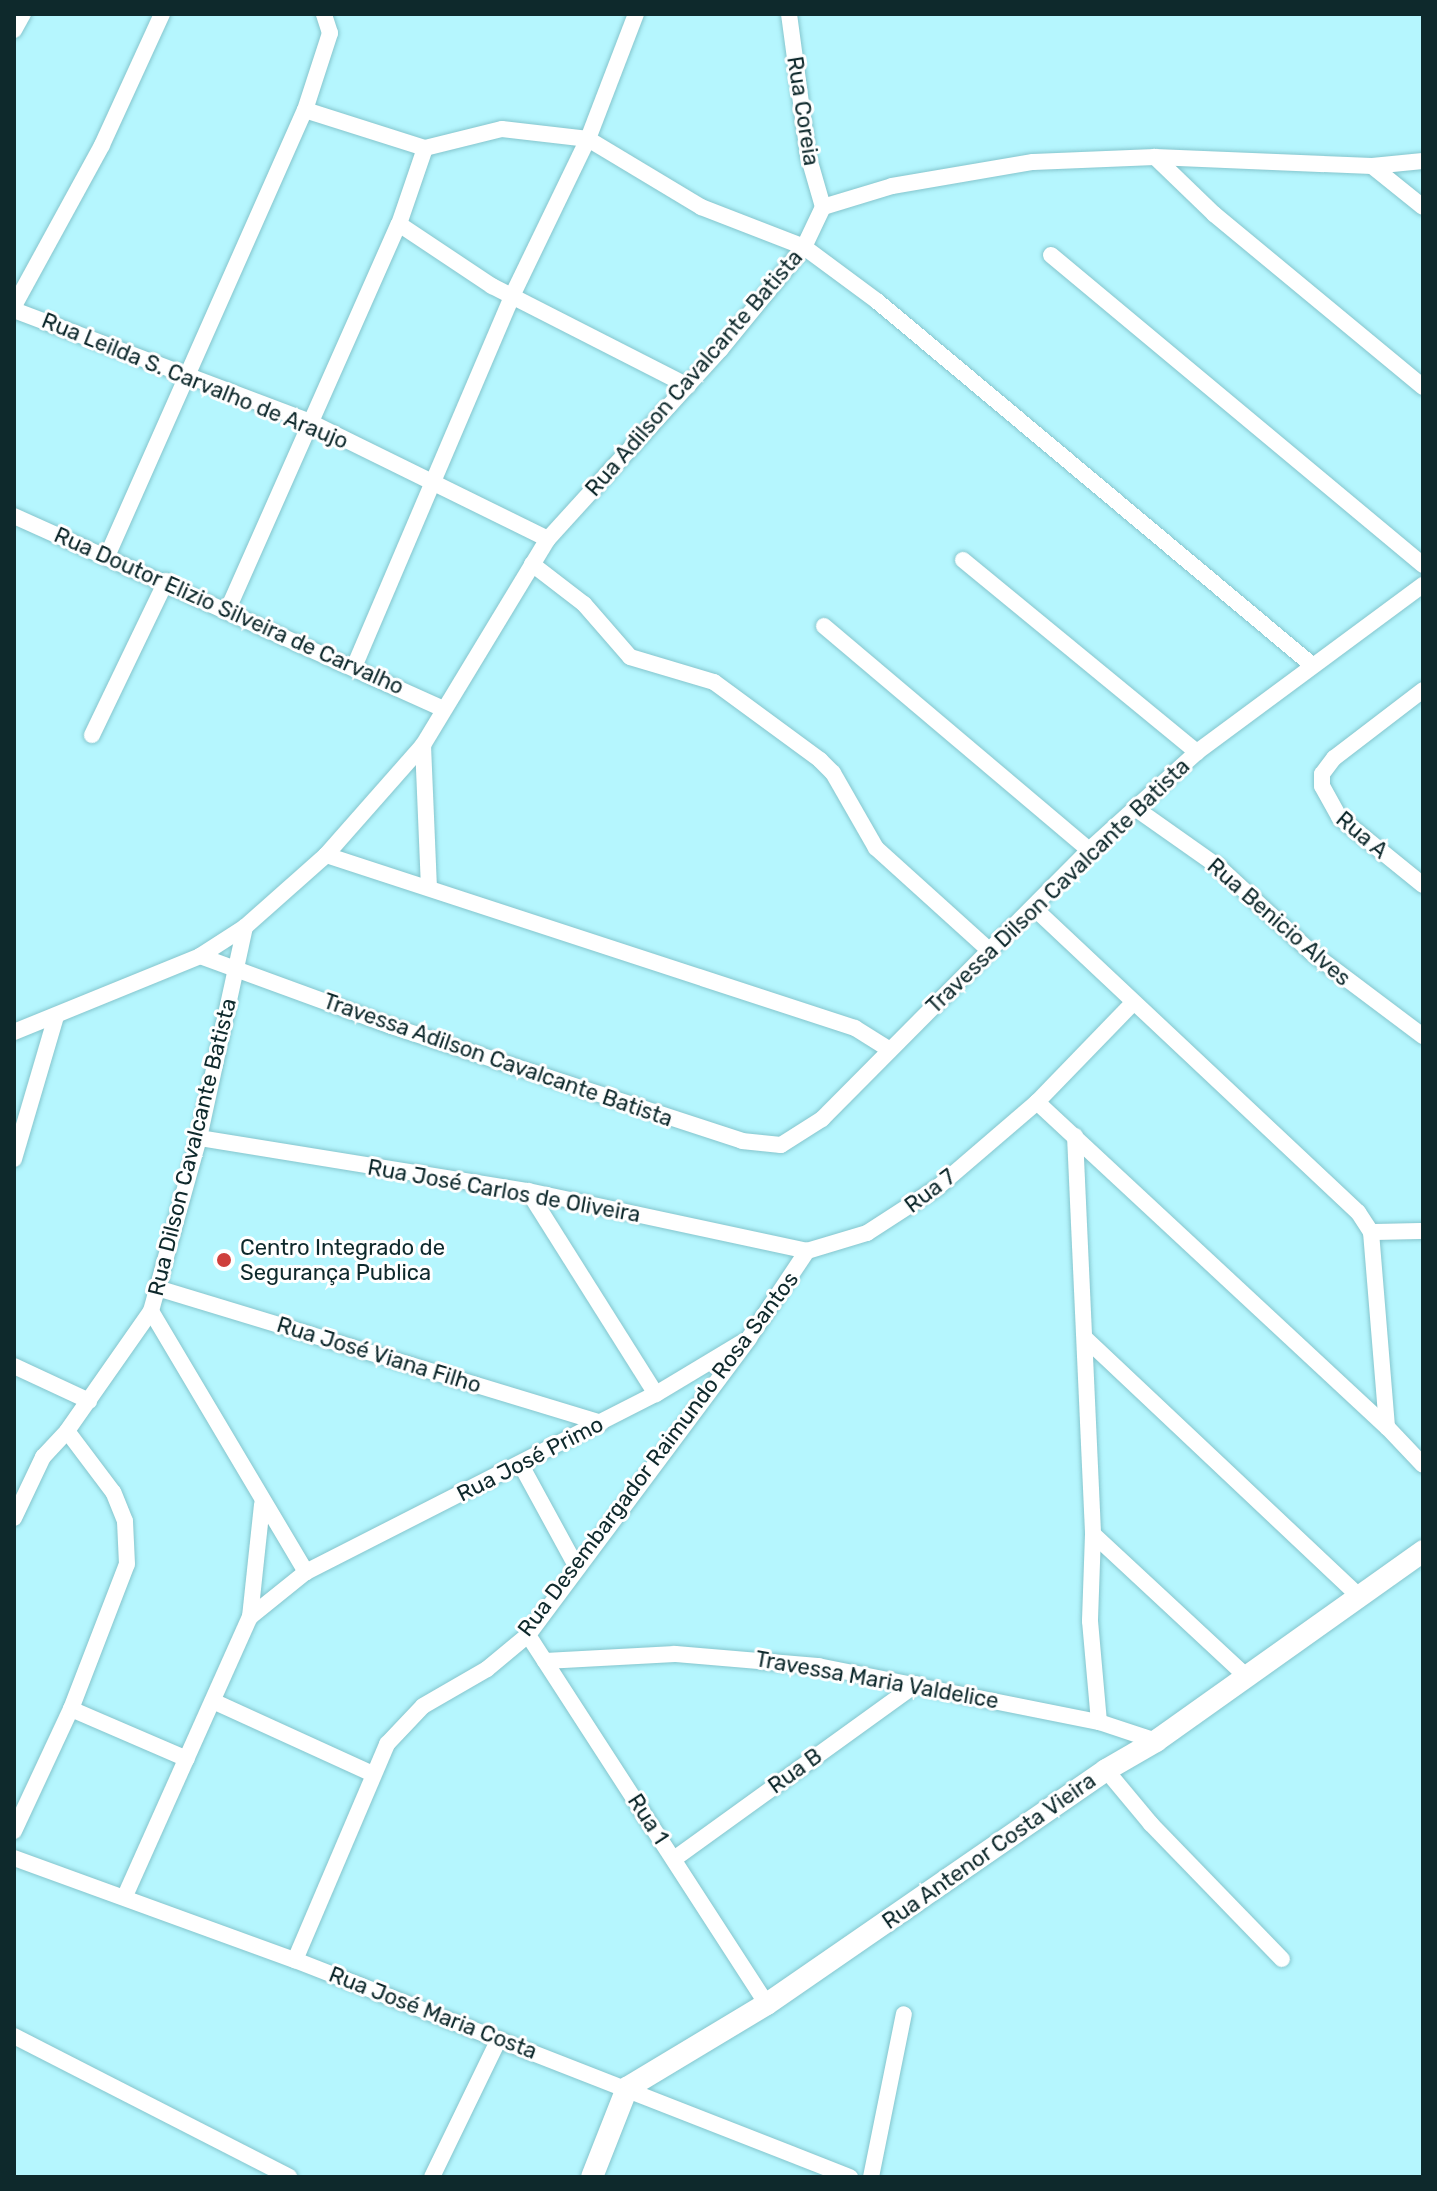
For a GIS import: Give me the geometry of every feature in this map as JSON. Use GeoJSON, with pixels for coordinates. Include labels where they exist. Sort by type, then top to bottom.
{"type":"FeatureCollection","features":[{"type":"Feature","properties":{"kind":"main road","name":"Rua Antenor Costa Vieira"},"geometry":{"type":"LineString","coordinates":[[627,2088],[767,2004],[1106,1770],[1156,1741],[1423,1551]]}},
{"type":"Feature","properties":{"kind":"main road"},"geometry":{"type":"LineString","coordinates":[[592,2177],[627,2088]]}},
{"type":"Feature","properties":{"kind":"street"},"geometry":{"type":"LineString","coordinates":[[14,30],[23,14]]}},
{"type":"Feature","properties":{"kind":"street"},"geometry":{"type":"LineString","coordinates":[[14,308],[102,145],[162,14]]}},
{"type":"Feature","properties":{"kind":"street"},"geometry":{"type":"LineString","coordinates":[[108,554],[185,372],[305,110],[330,33],[324,14]]}},
{"type":"Feature","properties":{"kind":"street"},"geometry":{"type":"LineString","coordinates":[[354,667],[512,296],[588,139],[636,14]]}},
{"type":"Feature","properties":{"kind":"street","name":"Rua Coreia"},"geometry":{"type":"LineString","coordinates":[[789,14],[808,155],[823,207]]}},
{"type":"Feature","properties":{"kind":"street"},"geometry":{"type":"LineString","coordinates":[[305,110],[425,148],[502,129],[588,139],[701,207],[804,247],[877,301],[1312,665]]}},
{"type":"Feature","properties":{"kind":"street"},"geometry":{"type":"LineString","coordinates":[[228,609],[399,224],[425,148]]}},
{"type":"Feature","properties":{"kind":"street"},"geometry":{"type":"LineString","coordinates":[[1155,157],[1214,214],[1423,387]]}},
{"type":"Feature","properties":{"kind":"street"},"geometry":{"type":"LineString","coordinates":[[823,207],[892,186],[996,165],[1155,157],[1372,166],[1423,161]]}},
{"type":"Feature","properties":{"kind":"street"},"geometry":{"type":"LineString","coordinates":[[1372,166],[1423,207]]}},
{"type":"Feature","properties":{"kind":"street","name":"Rua Adilson Cavalcante Batista"},"geometry":{"type":"LineString","coordinates":[[14,1032],[200,956],[245,927],[326,855],[423,745],[548,539],[688,386],[804,247],[823,207]]}},
{"type":"Feature","properties":{"kind":"street"},"geometry":{"type":"LineString","coordinates":[[399,224],[512,296],[688,386]]}},
{"type":"Feature","properties":{"kind":"street"},"geometry":{"type":"LineString","coordinates":[[1051,255],[1423,565]]}},
{"type":"Feature","properties":{"kind":"street","name":"Rua Leilda S. Carvalho de Araujo"},"geometry":{"type":"LineString","coordinates":[[14,308],[310,422],[548,539]]}},
{"type":"Feature","properties":{"kind":"street","name":"Rua Doutor Elizio Silveira de Carvalho"},"geometry":{"type":"LineString","coordinates":[[14,516],[108,554],[444,709]]}},
{"type":"Feature","properties":{"kind":"street"},"geometry":{"type":"LineString","coordinates":[[963,560],[1197,752]]}},
{"type":"Feature","properties":{"kind":"street"},"geometry":{"type":"LineString","coordinates":[[532,564],[584,604],[630,657],[714,682],[820,760],[833,773],[876,848],[989,950]]}},
{"type":"Feature","properties":{"kind":"street"},"geometry":{"type":"LineString","coordinates":[[92,735],[166,581]]}},
{"type":"Feature","properties":{"kind":"street","name":"Travessa Dilson Cavalcante Batista"},"geometry":{"type":"LineString","coordinates":[[799,1138],[1089,850],[1197,752],[1423,585]]}},
{"type":"Feature","properties":{"kind":"street"},"geometry":{"type":"LineString","coordinates":[[824,626],[1089,850]]}},
{"type":"Feature","properties":{"kind":"street","name":"Rua A"},"geometry":{"type":"LineString","coordinates":[[1421,695],[1344,749],[1322,774],[1323,797],[1339,817],[1423,885]]}},
{"type":"Feature","properties":{"kind":"street"},"geometry":{"type":"LineString","coordinates":[[423,745],[429,886]]}},
{"type":"Feature","properties":{"kind":"street","name":"Rua Benicio Alves"},"geometry":{"type":"LineString","coordinates":[[1135,808],[1220,868],[1311,952],[1423,1036]]}},
{"type":"Feature","properties":{"kind":"street"},"geometry":{"type":"LineString","coordinates":[[326,855],[429,886],[855,1028],[889,1049]]}},
{"type":"Feature","properties":{"kind":"street"},"geometry":{"type":"LineString","coordinates":[[1033,907],[1133,1003],[1339,1190],[1371,1232],[1387,1427]]}},
{"type":"Feature","properties":{"kind":"street","name":"Rua Dilson Cavalcante Batista"},"geometry":{"type":"LineString","coordinates":[[14,1518],[43,1457],[67,1431],[151,1311],[199,1138],[245,927]]}},
{"type":"Feature","properties":{"kind":"street","name":"Travessa Adilson Cavalcante Batista"},"geometry":{"type":"LineString","coordinates":[[200,956],[742,1141],[770,1146],[799,1138]]}},
{"type":"Feature","properties":{"kind":"street","name":"Rua 7"},"geometry":{"type":"LineString","coordinates":[[807,1251],[867,1233],[901,1213],[1037,1102],[1133,1003]]}},
{"type":"Feature","properties":{"kind":"street"},"geometry":{"type":"LineString","coordinates":[[14,1159],[56,1016]]}},
{"type":"Feature","properties":{"kind":"street"},"geometry":{"type":"LineString","coordinates":[[1037,1102],[1387,1427],[1423,1465]]}},
{"type":"Feature","properties":{"kind":"street"},"geometry":{"type":"LineString","coordinates":[[1075,1136],[1093,1534],[1090,1621],[1099,1722]]}},
{"type":"Feature","properties":{"kind":"street","name":"Rua José Carlos de Oliveira"},"geometry":{"type":"LineString","coordinates":[[199,1138],[528,1191],[807,1251]]}},
{"type":"Feature","properties":{"kind":"street"},"geometry":{"type":"LineString","coordinates":[[528,1191],[656,1394]]}},
{"type":"Feature","properties":{"kind":"street"},"geometry":{"type":"LineString","coordinates":[[1371,1232],[1423,1231]]}},
{"type":"Feature","properties":{"kind":"street","name":"Rua Desembargador Raimundo Rosa Santos"},"geometry":{"type":"LineString","coordinates":[[295,1960],[371,1773],[405,1721],[487,1669],[528,1635],[576,1566],[749,1338],[807,1251]]}},
{"type":"Feature","properties":{"kind":"street","name":"Rua José Viana Filho"},"geometry":{"type":"LineString","coordinates":[[157,1288],[601,1423]]}},
{"type":"Feature","properties":{"kind":"street"},"geometry":{"type":"LineString","coordinates":[[151,1311],[262,1505],[306,1572]]}},
{"type":"Feature","properties":{"kind":"street","name":"Rua José Primo"},"geometry":{"type":"LineString","coordinates":[[250,1617],[306,1572],[656,1394],[749,1338]]}},
{"type":"Feature","properties":{"kind":"street"},"geometry":{"type":"LineString","coordinates":[[1085,1338],[1359,1596]]}},
{"type":"Feature","properties":{"kind":"street"},"geometry":{"type":"LineString","coordinates":[[14,1366],[89,1401]]}},
{"type":"Feature","properties":{"kind":"street"},"geometry":{"type":"LineString","coordinates":[[14,1831],[71,1709],[122,1588],[127,1542],[113,1492],[67,1431]]}},
{"type":"Feature","properties":{"kind":"street"},"geometry":{"type":"LineString","coordinates":[[521,1465],[576,1566]]}},
{"type":"Feature","properties":{"kind":"street"},"geometry":{"type":"LineString","coordinates":[[125,1896],[215,1702],[250,1617],[262,1505]]}},
{"type":"Feature","properties":{"kind":"street"},"geometry":{"type":"LineString","coordinates":[[1093,1534],[1247,1677]]}},
{"type":"Feature","properties":{"kind":"street","name":"Rua 1"},"geometry":{"type":"LineString","coordinates":[[528,1635],[767,2004]]}},
{"type":"Feature","properties":{"kind":"street","name":"Travessa Maria Valdelice"},"geometry":{"type":"LineString","coordinates":[[545,1661],[675,1654],[746,1657],[917,1684],[1099,1722],[1156,1741]]}},
{"type":"Feature","properties":{"kind":"street","name":"Rua B"},"geometry":{"type":"LineString","coordinates":[[674,1859],[917,1684]]}},
{"type":"Feature","properties":{"kind":"street"},"geometry":{"type":"LineString","coordinates":[[215,1702],[371,1773]]}},
{"type":"Feature","properties":{"kind":"street"},"geometry":{"type":"LineString","coordinates":[[71,1709],[187,1759]]}},
{"type":"Feature","properties":{"kind":"street"},"geometry":{"type":"LineString","coordinates":[[1106,1770],[1151,1824],[1282,1959]]}},
{"type":"Feature","properties":{"kind":"street","name":"Rua José Maria Costa"},"geometry":{"type":"LineString","coordinates":[[14,1858],[295,1960],[850,2177]]}},
{"type":"Feature","properties":{"kind":"street"},"geometry":{"type":"LineString","coordinates":[[871,2177],[904,2014]]}},
{"type":"Feature","properties":{"kind":"street"},"geometry":{"type":"LineString","coordinates":[[14,2036],[289,2177]]}},
{"type":"Feature","properties":{"kind":"street"},"geometry":{"type":"LineString","coordinates":[[432,2177],[499,2039]]}},
{"type":"Feature","properties":{"kind":"place","name":"Centro Integrado de Segurança Publica"},"geometry":{"type":"Point","coordinates":[224,1260]}}]}
